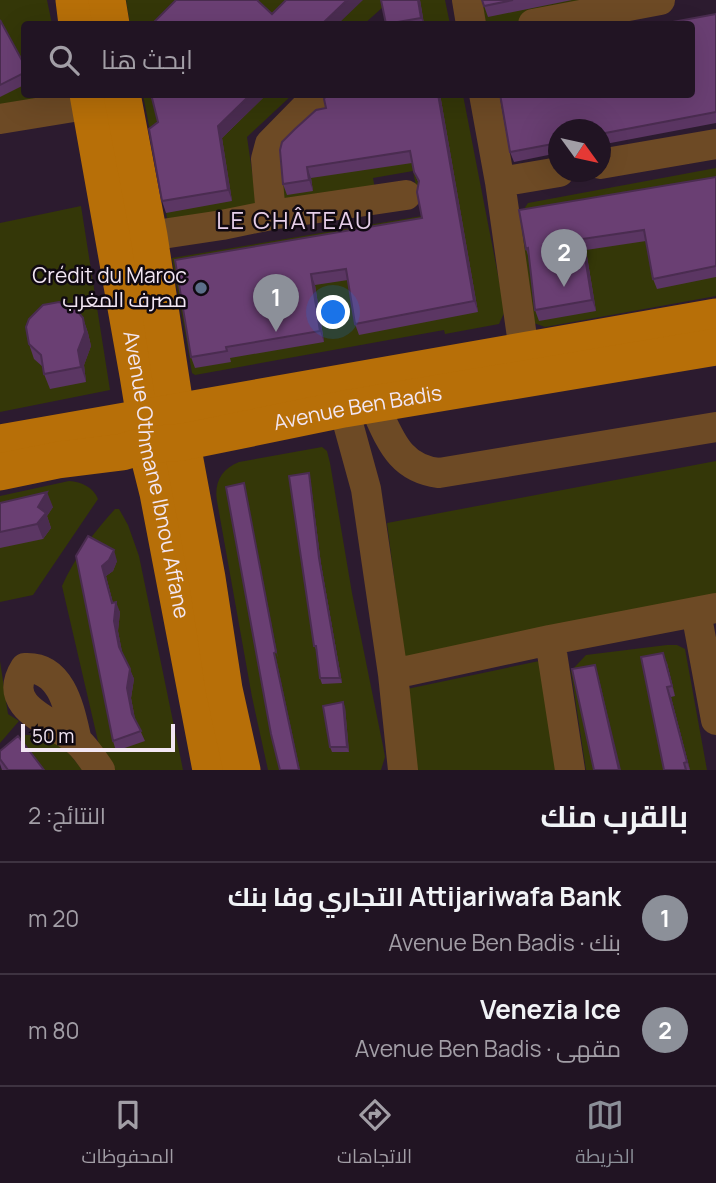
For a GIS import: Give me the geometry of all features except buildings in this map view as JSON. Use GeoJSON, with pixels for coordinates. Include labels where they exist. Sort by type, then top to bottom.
{"type":"FeatureCollection","features":[{"type":"Feature","properties":{"kind":"main road"},"geometry":{"type":"LineString","coordinates":[[74,0],[78,21]]}},
{"type":"Feature","properties":{"kind":"main road"},"geometry":{"type":"LineString","coordinates":[[107,0],[110,21]]}},
{"type":"Feature","properties":{"kind":"main road","name":"Avenue Othmane Ibnou Affane"},"geometry":{"type":"LineString","coordinates":[[105,98],[149,236],[162,429],[158,493],[211,770]]}},
{"type":"Feature","properties":{"kind":"main road","name":"Avenue Othmane Ibnou Affane"},"geometry":{"type":"LineString","coordinates":[[105,98],[162,429],[208,578],[224,689],[242,770]]}},
{"type":"Feature","properties":{"kind":"main road","name":"Avenue Ben Badis"},"geometry":{"type":"LineString","coordinates":[[0,443],[162,429],[524,351],[716,317]]}},
{"type":"Feature","properties":{"kind":"main road","name":"Avenue Ben Badis"},"geometry":{"type":"LineString","coordinates":[[0,472],[58,460],[122,452],[162,429],[225,432],[716,346]]}},
{"type":"Feature","properties":{"kind":"street"},"geometry":{"type":"LineString","coordinates":[[467,0],[470,21]]}},
{"type":"Feature","properties":{"kind":"street"},"geometry":{"type":"LineString","coordinates":[[549,21],[660,0]]}},
{"type":"Feature","properties":{"kind":"street"},"geometry":{"type":"LineString","coordinates":[[0,119],[105,98]]}},
{"type":"Feature","properties":{"kind":"street"},"geometry":{"type":"LineString","coordinates":[[271,215],[266,159],[270,144],[315,98]]}},
{"type":"Feature","properties":{"kind":"street"},"geometry":{"type":"LineString","coordinates":[[485,98],[500,182],[524,351]]}},
{"type":"Feature","properties":{"kind":"street"},"geometry":{"type":"LineString","coordinates":[[611,162],[716,144]]}},
{"type":"Feature","properties":{"kind":"street"},"geometry":{"type":"LineString","coordinates":[[500,182],[548,174]]}},
{"type":"Feature","properties":{"kind":"street"},"geometry":{"type":"LineString","coordinates":[[149,236],[407,195]]}},
{"type":"Feature","properties":{"kind":"street"},"geometry":{"type":"LineString","coordinates":[[359,407],[411,465],[426,472],[439,473],[716,427]]}},
{"type":"Feature","properties":{"kind":"street"},"geometry":{"type":"LineString","coordinates":[[359,407],[366,489],[393,674],[403,770]]}},
{"type":"Feature","properties":{"kind":"street"},"geometry":{"type":"LineString","coordinates":[[393,674],[706,610],[716,720]]}},
{"type":"Feature","properties":{"kind":"street"},"geometry":{"type":"LineString","coordinates":[[550,640],[570,770]]}},
{"type":"Feature","properties":{"kind":"street"},"geometry":{"type":"LineString","coordinates":[[77,740],[100,770]]}},
{"type":"Feature","properties":{"kind":"green space"},"geometry":{"type":"Polygon","coordinates":[[[0,0],[47,0],[51,21],[21,21],[21,98],[51,98],[0,112],[0,0]]]}},
{"type":"Feature","properties":{"kind":"green space"},"geometry":{"type":"Polygon","coordinates":[[[126,0],[445,0],[449,21],[385,21],[383,7],[367,21],[130,21],[126,0]]]}},
{"type":"Feature","properties":{"kind":"green space"},"geometry":{"type":"Polygon","coordinates":[[[477,0],[630,0],[518,21],[483,21],[477,0]]]}},
{"type":"Feature","properties":{"kind":"green space"},"geometry":{"type":"Polygon","coordinates":[[[144,98],[289,98],[247,137],[257,206],[168,223],[144,98]]]}},
{"type":"Feature","properties":{"kind":"green space"},"geometry":{"type":"Polygon","coordinates":[[[330,98],[464,98],[505,311],[499,324],[445,334],[444,330],[195,375],[192,373],[172,258],[422,216],[413,171],[373,178],[375,189],[281,203],[275,164],[330,98]]]}},
{"type":"Feature","properties":{"kind":"green space"},"geometry":{"type":"Polygon","coordinates":[[[716,168],[716,296],[545,327],[534,323],[518,218],[528,203],[716,168]]]}},
{"type":"Feature","properties":{"kind":"green space"},"geometry":{"type":"Polygon","coordinates":[[[81,206],[110,390],[0,412],[0,223],[81,206]]]}},
{"type":"Feature","properties":{"kind":"green space"},"geometry":{"type":"Polygon","coordinates":[[[322,447],[327,451],[330,463],[352,593],[383,746],[385,757],[381,770],[268,770],[252,697],[217,501],[218,483],[223,473],[239,462],[322,447]]]}},
{"type":"Feature","properties":{"kind":"green space"},"geometry":{"type":"Polygon","coordinates":[[[716,461],[716,599],[405,662],[387,523],[716,461]]]}},
{"type":"Feature","properties":{"kind":"green space"},"geometry":{"type":"Polygon","coordinates":[[[69,481],[86,486],[98,499],[33,595],[0,602],[0,496],[69,481]]]}},
{"type":"Feature","properties":{"kind":"green space"},"geometry":{"type":"Polygon","coordinates":[[[115,509],[119,509],[128,525],[139,556],[183,770],[114,770],[101,754],[62,586],[86,545],[115,509]]]}},
{"type":"Feature","properties":{"kind":"green space"},"geometry":{"type":"Polygon","coordinates":[[[677,645],[685,649],[707,770],[586,770],[571,671],[586,655],[677,645]]]}},
{"type":"Feature","properties":{"kind":"green space"},"geometry":{"type":"Polygon","coordinates":[[[544,660],[559,770],[417,770],[407,689],[544,660]]]}},
{"type":"Feature","properties":{"kind":"green space"},"geometry":{"type":"Polygon","coordinates":[[[0,661],[8,714],[19,721],[0,743],[0,661]]]}},
{"type":"Feature","properties":{"kind":"green space"},"geometry":{"type":"Polygon","coordinates":[[[23,735],[43,737],[58,744],[82,770],[1,770],[16,741],[23,735]]]}},
{"type":"Feature","properties":{"kind":"place","name":"Venezia Ice"},"geometry":{"type":"Point","coordinates":[564,287]}},
{"type":"Feature","properties":{"kind":"place","name":"Crédit du Maroc مصرف المغرب"},"geometry":{"type":"Point","coordinates":[201,288]}},
{"type":"Feature","properties":{"kind":"place","name":"Attijariwafa Bank التجاري وفا بنك"},"geometry":{"type":"Point","coordinates":[276,332]}},
{"type":"Feature","properties":{"kind":"district","name":"LE CHÂTEAU"},"geometry":{"type":"Point","coordinates":[295,221]}}]}
